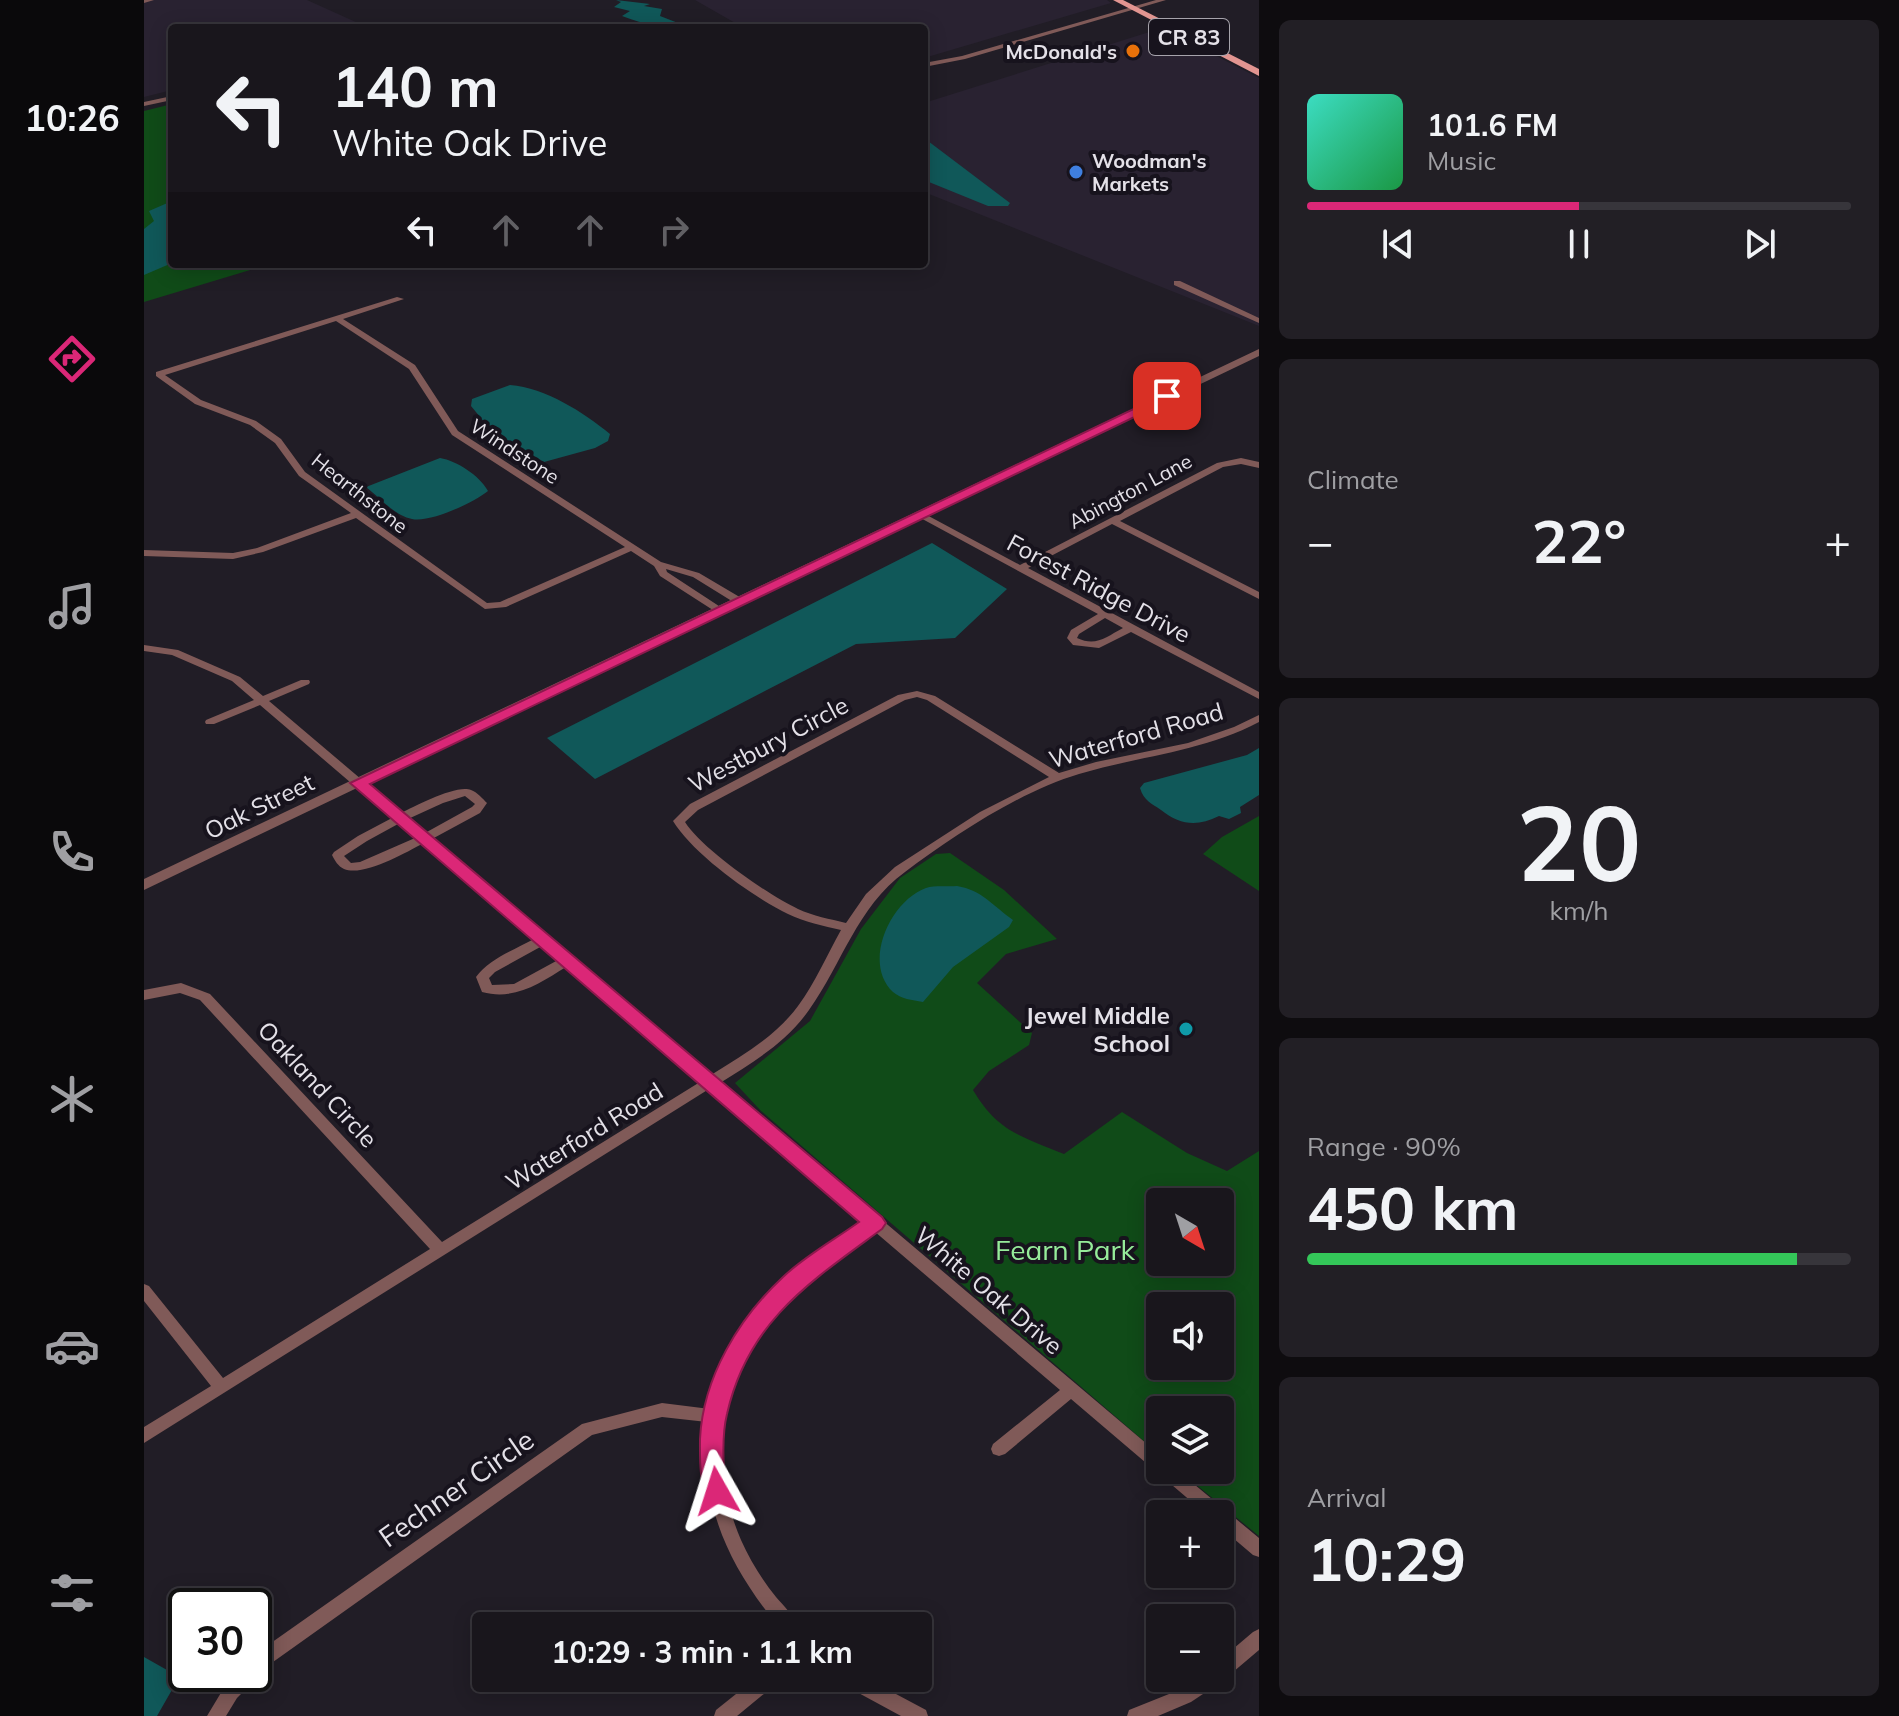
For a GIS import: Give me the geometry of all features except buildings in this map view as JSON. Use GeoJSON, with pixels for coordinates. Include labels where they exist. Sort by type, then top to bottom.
{"type":"FeatureCollection","features":[{"type":"Feature","properties":{"kind":"main road","name":"CR 83"},"geometry":{"type":"LineString","coordinates":[[1121,2],[1138,3],[1259,63]]}},
{"type":"Feature","properties":{"kind":"main road","name":"CR 83"},"geometry":{"type":"LineString","coordinates":[[1138,3],[1259,73]]}},
{"type":"Feature","properties":{"kind":"street"},"geometry":{"type":"LineString","coordinates":[[144,1],[151,0]]}},
{"type":"Feature","properties":{"kind":"street"},"geometry":{"type":"LineString","coordinates":[[928,62],[963,58],[1138,3],[1163,0]]}},
{"type":"Feature","properties":{"kind":"street"},"geometry":{"type":"LineString","coordinates":[[928,61],[1121,2]]}},
{"type":"Feature","properties":{"kind":"street"},"geometry":{"type":"LineString","coordinates":[[144,101],[168,96]]}},
{"type":"Feature","properties":{"kind":"street"},"geometry":{"type":"LineString","coordinates":[[1177,283],[1230,306],[1259,313]]}},
{"type":"Feature","properties":{"kind":"street"},"geometry":{"type":"LineString","coordinates":[[336,318],[400,299]]}},
{"type":"Feature","properties":{"kind":"street"},"geometry":{"type":"LineString","coordinates":[[1230,306],[1233,311],[1259,321]]}},
{"type":"Feature","properties":{"kind":"street","name":"Hearthstone"},"geometry":{"type":"LineString","coordinates":[[336,318],[159,374],[198,402],[253,423],[278,441],[302,474],[485,606],[502,605],[630,548]]}},
{"type":"Feature","properties":{"kind":"street","name":"Windstone"},"geometry":{"type":"LineString","coordinates":[[336,318],[412,367],[455,433],[630,548],[658,564],[696,575],[739,601]]}},
{"type":"Feature","properties":{"kind":"street","name":"Oak Street"},"geometry":{"type":"LineString","coordinates":[[144,885],[1259,352]]}},
{"type":"Feature","properties":{"kind":"street","name":"Abington Lane"},"geometry":{"type":"LineString","coordinates":[[1021,568],[1220,465],[1241,461],[1259,465]]}},
{"type":"Feature","properties":{"kind":"street"},"geometry":{"type":"LineString","coordinates":[[144,553],[233,556],[260,550],[355,515]]}},
{"type":"Feature","properties":{"kind":"street","name":"Forest Ridge Drive"},"geometry":{"type":"LineString","coordinates":[[920,515],[1259,696]]}},
{"type":"Feature","properties":{"kind":"street"},"geometry":{"type":"LineString","coordinates":[[1113,521],[1259,596]]}},
{"type":"Feature","properties":{"kind":"street","name":"Windstone"},"geometry":{"type":"LineString","coordinates":[[658,564],[663,574],[720,610]]}},
{"type":"Feature","properties":{"kind":"street"},"geometry":{"type":"LineString","coordinates":[[1105,614],[1075,632],[1072,638],[1077,643],[1099,645],[1130,628]]}},
{"type":"Feature","properties":{"kind":"street","name":"White Oak Drive"},"geometry":{"type":"LineString","coordinates":[[144,648],[174,652],[236,679],[1146,1453]]}},
{"type":"Feature","properties":{"kind":"street"},"geometry":{"type":"LineString","coordinates":[[210,722],[305,682]]}},
{"type":"Feature","properties":{"kind":"street","name":"Westbury Circle"},"geometry":{"type":"LineString","coordinates":[[848,928],[795,912],[774,900],[688,836],[679,821],[694,807],[902,697],[917,694],[944,704],[1058,777]]}},
{"type":"Feature","properties":{"kind":"street","name":"Waterford Road"},"geometry":{"type":"LineString","coordinates":[[144,1436],[711,1083],[779,1035],[809,1000],[848,928],[870,897],[896,872],[944,840],[1058,777],[1199,744],[1232,733],[1259,718]]}},
{"type":"Feature","properties":{"kind":"street"},"geometry":{"type":"LineString","coordinates":[[467,792],[481,803],[476,810],[424,838],[366,864],[352,867],[342,863],[338,855],[346,847],[456,793],[467,792]]}},
{"type":"Feature","properties":{"kind":"street"},"geometry":{"type":"LineString","coordinates":[[543,940],[490,969],[482,977],[487,989],[501,993],[514,990],[567,961]]}},
{"type":"Feature","properties":{"kind":"street","name":"Oakland Circle"},"geometry":{"type":"LineString","coordinates":[[144,995],[181,988],[205,997],[440,1250]]}},
{"type":"Feature","properties":{"kind":"street"},"geometry":{"type":"LineString","coordinates":[[777,1612],[739,1559],[726,1523],[712,1471],[714,1416],[731,1364],[755,1323],[793,1282],[874,1223]]}},
{"type":"Feature","properties":{"kind":"street"},"geometry":{"type":"LineString","coordinates":[[144,1290],[221,1387]]}},
{"type":"Feature","properties":{"kind":"street"},"geometry":{"type":"LineString","coordinates":[[999,1449],[1071,1390]]}},
{"type":"Feature","properties":{"kind":"street","name":"Fechner Circle"},"geometry":{"type":"LineString","coordinates":[[272,1652],[588,1429],[662,1410],[714,1416]]}},
{"type":"Feature","properties":{"kind":"street"},"geometry":{"type":"LineString","coordinates":[[1182,1484],[1201,1500]]}},
{"type":"Feature","properties":{"kind":"street"},"geometry":{"type":"LineString","coordinates":[[1234,1528],[1259,1549]]}},
{"type":"Feature","properties":{"kind":"street"},"geometry":{"type":"LineString","coordinates":[[1234,1660],[1259,1638]]}},
{"type":"Feature","properties":{"kind":"street"},"geometry":{"type":"LineString","coordinates":[[216,1716],[231,1692]]}},
{"type":"Feature","properties":{"kind":"street"},"geometry":{"type":"LineString","coordinates":[[723,1716],[753,1692]]}},
{"type":"Feature","properties":{"kind":"street"},"geometry":{"type":"LineString","coordinates":[[874,1692],[919,1716]]}},
{"type":"Feature","properties":{"kind":"street"},"geometry":{"type":"LineString","coordinates":[[1136,1716],[1191,1692]]}},
{"type":"Feature","properties":{"kind":"shaded area"},"geometry":{"type":"Polygon","coordinates":[[[144,0],[307,0],[360,24],[168,24],[168,91],[144,97],[144,0]]]}},
{"type":"Feature","properties":{"kind":"shaded area"},"geometry":{"type":"Polygon","coordinates":[[[616,0],[650,4],[644,6],[662,9],[660,16],[681,24],[650,24],[622,16],[630,11],[614,7],[621,2],[616,0]]]}},
{"type":"Feature","properties":{"kind":"shaded area"},"geometry":{"type":"Polygon","coordinates":[[[695,0],[1107,0],[1111,3],[928,57],[928,24],[737,24],[695,0]]]}},
{"type":"Feature","properties":{"kind":"shaded area"},"geometry":{"type":"Polygon","coordinates":[[[1162,28],[1259,78],[1259,326],[928,194],[928,102],[1162,28]]]}},
{"type":"Feature","properties":{"kind":"shaded area"},"geometry":{"type":"Polygon","coordinates":[[[928,141],[1010,203],[1008,206],[988,206],[928,182],[928,141]]]}},
{"type":"Feature","properties":{"kind":"shaded area"},"geometry":{"type":"Polygon","coordinates":[[[168,203],[168,265],[144,275],[144,229],[154,221],[149,211],[168,203]]]}},
{"type":"Feature","properties":{"kind":"shaded area"},"geometry":{"type":"Polygon","coordinates":[[[510,385],[537,391],[563,402],[610,434],[608,441],[595,448],[544,462],[508,441],[499,442],[502,436],[485,423],[471,406],[472,399],[510,385]]]}},
{"type":"Feature","properties":{"kind":"shaded area"},"geometry":{"type":"Polygon","coordinates":[[[440,458],[467,470],[488,491],[452,511],[430,518],[412,519],[399,514],[366,487],[440,458]]]}},
{"type":"Feature","properties":{"kind":"shaded area"},"geometry":{"type":"Polygon","coordinates":[[[932,543],[1007,589],[955,638],[856,644],[595,779],[547,738],[932,543]]]}},
{"type":"Feature","properties":{"kind":"shaded area"},"geometry":{"type":"Polygon","coordinates":[[[1259,748],[1259,795],[1240,807],[1241,813],[1229,819],[1219,816],[1196,823],[1182,821],[1148,801],[1140,788],[1144,783],[1247,755],[1259,748]]]}},
{"type":"Feature","properties":{"kind":"shaded area"},"geometry":{"type":"Polygon","coordinates":[[[957,886],[980,895],[1013,920],[1009,927],[953,967],[923,1002],[900,996],[884,980],[880,965],[884,934],[901,906],[913,895],[926,888],[957,886]]]}},
{"type":"Feature","properties":{"kind":"shaded area"},"geometry":{"type":"Polygon","coordinates":[[[144,1657],[167,1670],[168,1692],[171,1692],[157,1716],[144,1716],[144,1657]]]}},
{"type":"Feature","properties":{"kind":"green space"},"geometry":{"type":"Polygon","coordinates":[[[168,105],[168,268],[257,268],[144,302],[144,111],[168,105]]]}},
{"type":"Feature","properties":{"kind":"green space"},"geometry":{"type":"Polygon","coordinates":[[[1259,816],[1259,891],[1203,854],[1222,837],[1259,816]]]}},
{"type":"Feature","properties":{"kind":"green space","name":"Fearn Park"},"geometry":{"type":"Polygon","coordinates":[[[950,853],[1004,890],[1057,939],[1006,954],[977,983],[1032,1033],[1029,1045],[989,1071],[973,1090],[1001,1124],[1064,1154],[1122,1112],[1187,1153],[1227,1171],[1259,1151],[1259,1536],[1234,1516],[1234,1500],[1215,1500],[1195,1484],[1234,1484],[1234,1396],[1146,1396],[1146,1443],[761,1111],[735,1083],[810,1021],[861,929],[900,878],[936,854],[950,853]]]}},
{"type":"Feature","properties":{"kind":"place","name":"McDonald's"},"geometry":{"type":"Point","coordinates":[1133,51]}},
{"type":"Feature","properties":{"kind":"place","name":"Woodman's Markets"},"geometry":{"type":"Point","coordinates":[1076,172]}},
{"type":"Feature","properties":{"kind":"place","name":"Jewel Middle School"},"geometry":{"type":"Point","coordinates":[1186,1029]}},
{"type":"Feature","properties":{"kind":"route"},"geometry":{"type":"LineString","coordinates":[[717,1491],[712,1471],[714,1416],[731,1364],[755,1323],[793,1282],[874,1223],[359,783],[1167,396]]}}]}
